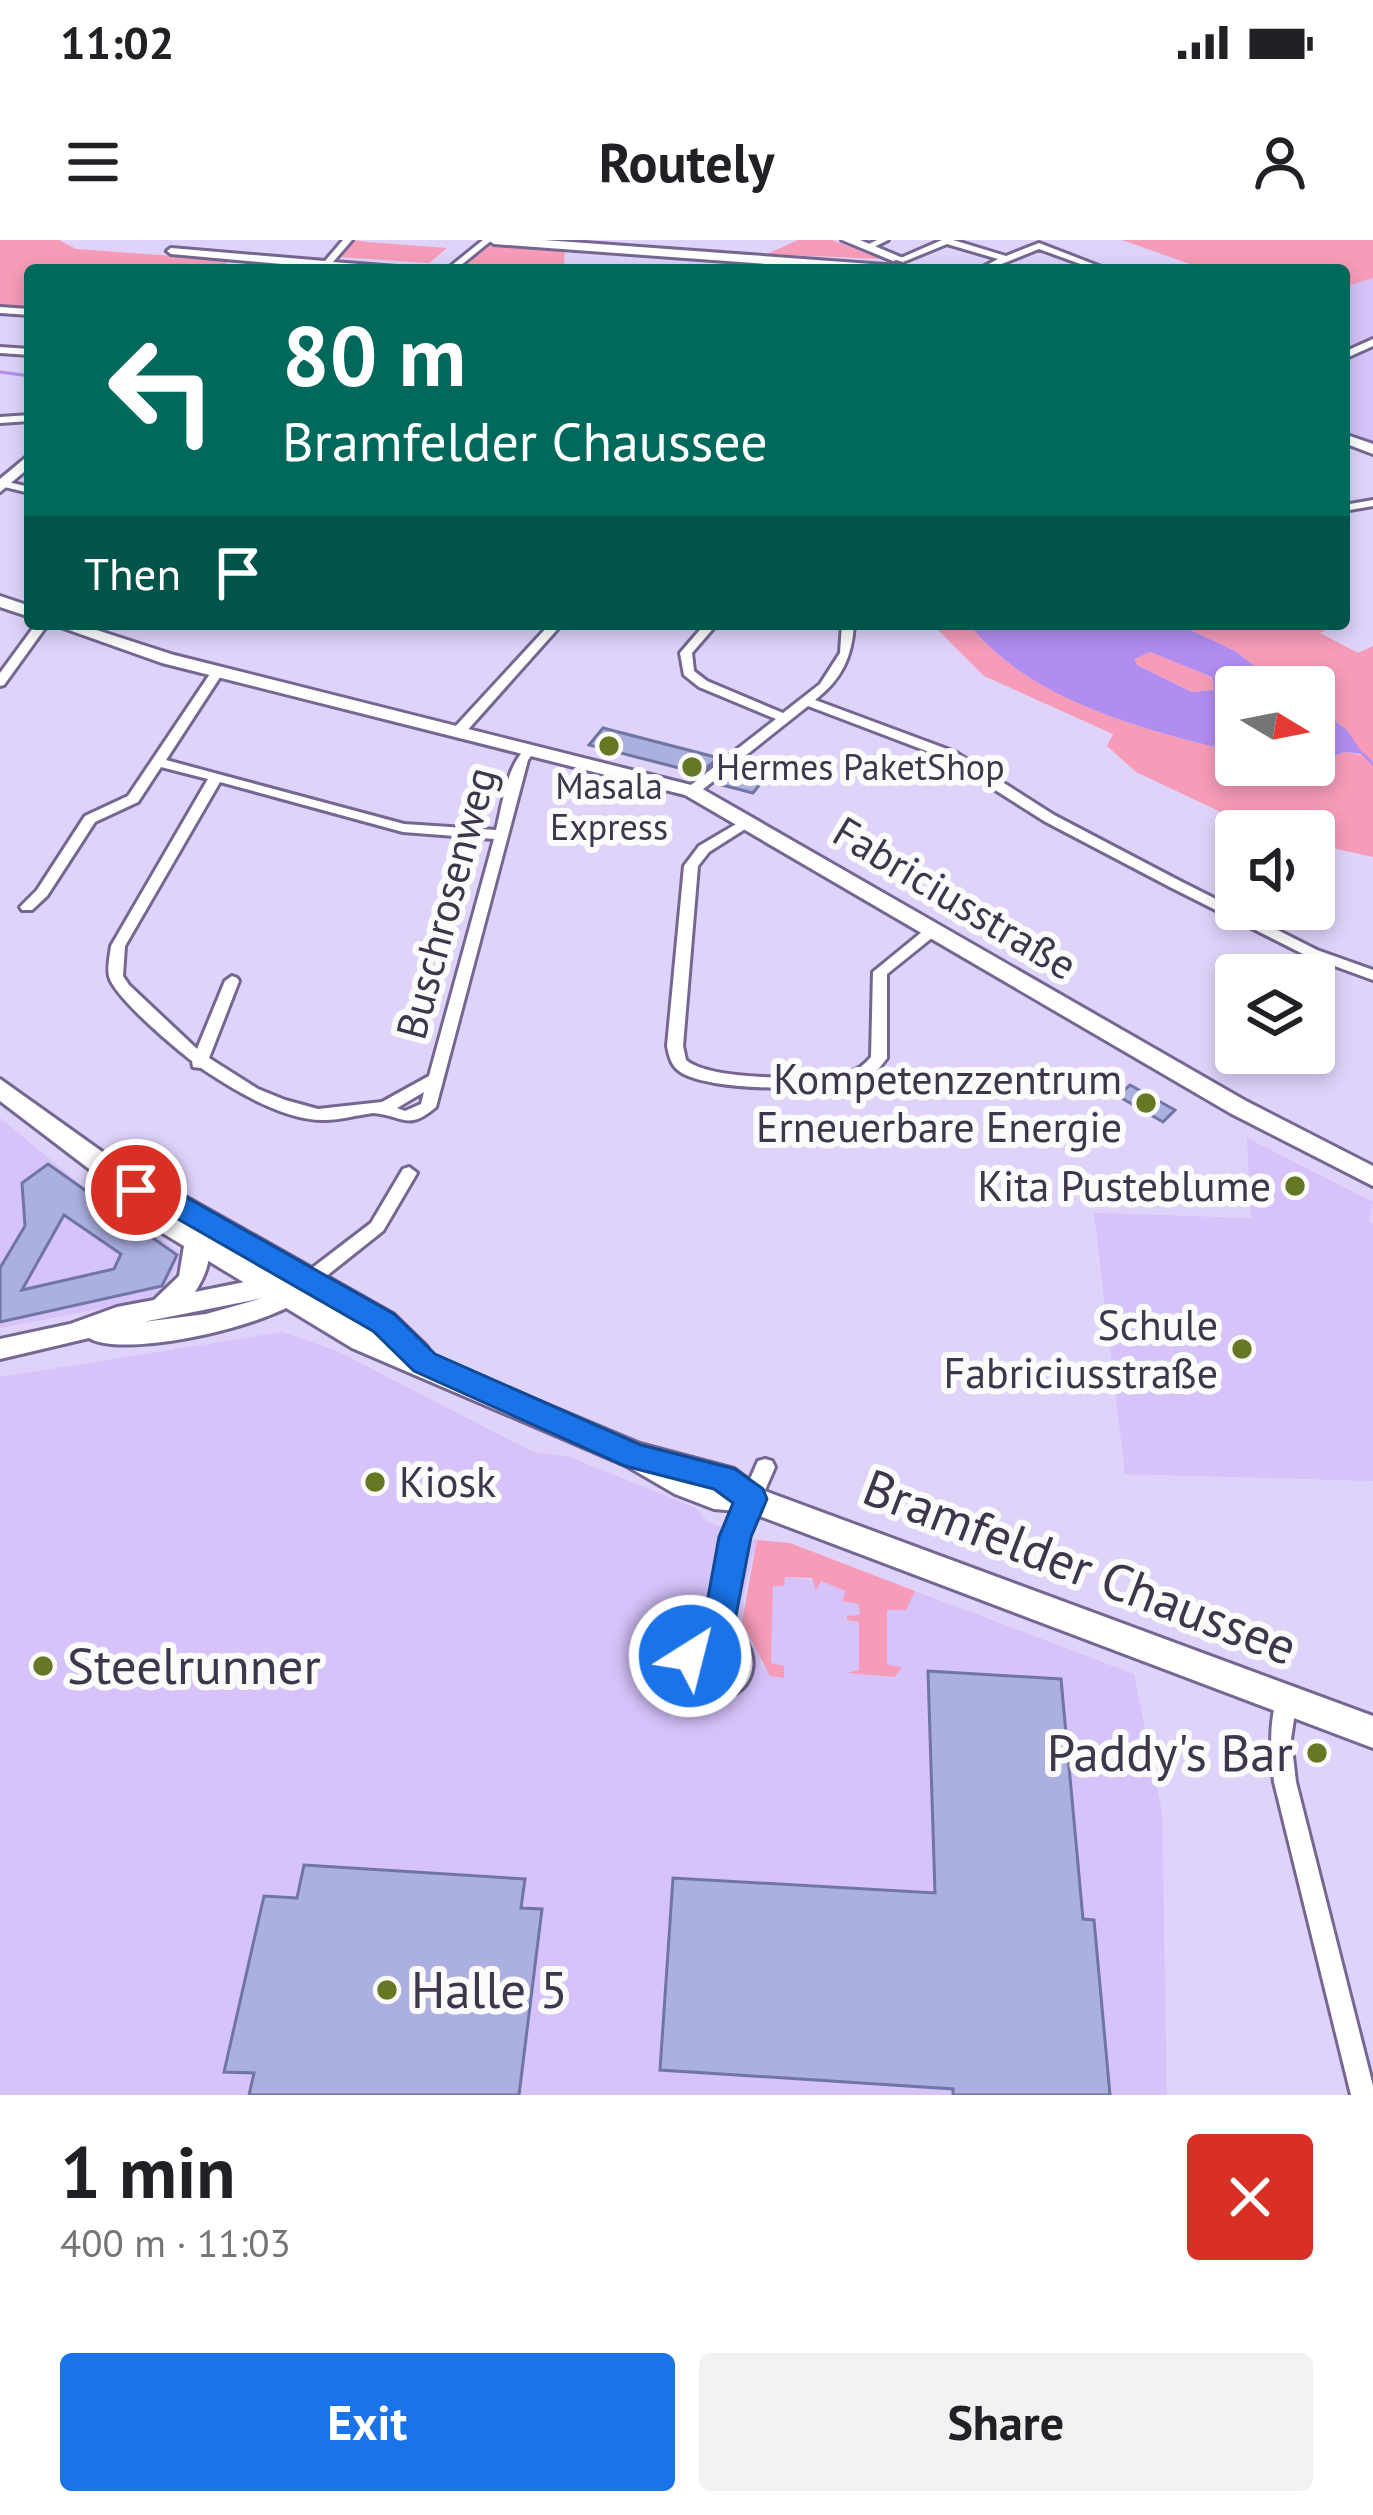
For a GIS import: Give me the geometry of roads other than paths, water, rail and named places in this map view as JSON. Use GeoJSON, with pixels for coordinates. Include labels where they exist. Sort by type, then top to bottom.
{"type":"FeatureCollection","features":[{"type":"Feature","properties":{"kind":"main road","name":"Bramfelder Chaussee"},"geometry":{"type":"LineString","coordinates":[[0,1088],[136,1190],[156,1216],[289,1288]]}},
{"type":"Feature","properties":{"kind":"main road","name":"Bramfelder Chaussee"},"geometry":{"type":"LineString","coordinates":[[136,1190],[174,1203],[362,1340],[424,1362],[714,1496],[758,1483],[1373,1732]]}},
{"type":"Feature","properties":{"kind":"street"},"geometry":{"type":"LineString","coordinates":[[183,240],[171,251],[314,264]]}},
{"type":"Feature","properties":{"kind":"street"},"geometry":{"type":"LineString","coordinates":[[327,264],[348,240]]}},
{"type":"Feature","properties":{"kind":"street"},"geometry":{"type":"LineString","coordinates":[[458,264],[491,240],[853,264]]}},
{"type":"Feature","properties":{"kind":"street"},"geometry":{"type":"LineString","coordinates":[[848,240],[876,246]]}},
{"type":"Feature","properties":{"kind":"street"},"geometry":{"type":"LineString","coordinates":[[905,264],[947,241],[1004,258]]}},
{"type":"Feature","properties":{"kind":"street"},"geometry":{"type":"LineString","coordinates":[[728,264],[772,245]]}},
{"type":"Feature","properties":{"kind":"street"},"geometry":{"type":"LineString","coordinates":[[997,264],[1032,247],[1089,264]]}},
{"type":"Feature","properties":{"kind":"street"},"geometry":{"type":"LineString","coordinates":[[2,486],[24,465]]}},
{"type":"Feature","properties":{"kind":"street"},"geometry":{"type":"LineString","coordinates":[[0,682],[38,630]]}},
{"type":"Feature","properties":{"kind":"street","name":"Fabriciusstraße"},"geometry":{"type":"LineString","coordinates":[[81,630],[218,671],[692,791],[1238,1107],[1373,1177]]}},
{"type":"Feature","properties":{"kind":"street"},"geometry":{"type":"LineString","coordinates":[[459,731],[551,630]]}},
{"type":"Feature","properties":{"kind":"street"},"geometry":{"type":"LineString","coordinates":[[706,630],[686,653],[688,672],[696,680],[783,716]]}},
{"type":"Feature","properties":{"kind":"street"},"geometry":{"type":"LineString","coordinates":[[692,791],[783,716],[810,702],[843,662],[847,630]]}},
{"type":"Feature","properties":{"kind":"street"},"geometry":{"type":"LineString","coordinates":[[27,907],[42,893],[90,819],[128,804],[218,671]]}},
{"type":"Feature","properties":{"kind":"street"},"geometry":{"type":"LineString","coordinates":[[810,702],[950,755],[1065,827],[1175,884],[1312,953],[1373,974]]}},
{"type":"Feature","properties":{"kind":"street","name":"Buschrosenweg"},"geometry":{"type":"LineString","coordinates":[[215,778],[118,946],[116,976],[199,1063],[310,1113],[340,1116],[386,1107],[435,1079],[522,759],[530,748]]}},
{"type":"Feature","properties":{"kind":"street"},"geometry":{"type":"LineString","coordinates":[[159,762],[403,828],[502,835]]}},
{"type":"Feature","properties":{"kind":"street"},"geometry":{"type":"LineString","coordinates":[[748,820],[704,849],[688,875],[674,1046],[678,1061],[691,1072],[712,1078],[792,1079],[839,1079],[864,1072],[879,1058],[880,972],[933,930]]}},
{"type":"Feature","properties":{"kind":"street"},"geometry":{"type":"LineString","coordinates":[[199,1063],[232,981]]}},
{"type":"Feature","properties":{"kind":"street"},"geometry":{"type":"LineString","coordinates":[[73,1334],[115,1334],[223,1318],[289,1288],[376,1227],[409,1173]]}},
{"type":"Feature","properties":{"kind":"street"},"geometry":{"type":"LineString","coordinates":[[159,1309],[186,1286],[197,1257],[195,1241]]}},
{"type":"Feature","properties":{"kind":"street"},"geometry":{"type":"LineString","coordinates":[[0,1349],[73,1334],[117,1317],[289,1288]]}},
{"type":"Feature","properties":{"kind":"street"},"geometry":{"type":"LineString","coordinates":[[718,1636],[735,1537],[758,1483]]}},
{"type":"Feature","properties":{"kind":"street"},"geometry":{"type":"LineString","coordinates":[[1286,1699],[1280,1739],[1286,1782],[1363,2095]]}},
{"type":"Feature","properties":{"kind":"waterway"},"geometry":{"type":"LineString","coordinates":[[0,372],[24,375]]}},
{"type":"Feature","properties":{"kind":"waterway"},"geometry":{"type":"LineString","coordinates":[[1363,754],[1373,764]]}},
{"type":"Feature","properties":{"kind":"place","name":"Masala Express"},"geometry":{"type":"Point","coordinates":[609,746]}},
{"type":"Feature","properties":{"kind":"place","name":"Hermes PaketShop"},"geometry":{"type":"Point","coordinates":[692,767]}},
{"type":"Feature","properties":{"kind":"place","name":"Kompetenzzentrum Erneuerbare Energie"},"geometry":{"type":"Point","coordinates":[1146,1103]}},
{"type":"Feature","properties":{"kind":"place","name":"Kita Pusteblume"},"geometry":{"type":"Point","coordinates":[1295,1186]}},
{"type":"Feature","properties":{"kind":"place","name":"Schule Fabriciusstraße"},"geometry":{"type":"Point","coordinates":[1242,1349]}},
{"type":"Feature","properties":{"kind":"place","name":"Kiosk"},"geometry":{"type":"Point","coordinates":[375,1482]}},
{"type":"Feature","properties":{"kind":"place","name":"Steelrunner"},"geometry":{"type":"Point","coordinates":[43,1666]}},
{"type":"Feature","properties":{"kind":"place","name":"Paddy's Bar"},"geometry":{"type":"Point","coordinates":[1317,1753]}},
{"type":"Feature","properties":{"kind":"place","name":"Halle 5"},"geometry":{"type":"Point","coordinates":[387,1990]}}]}
